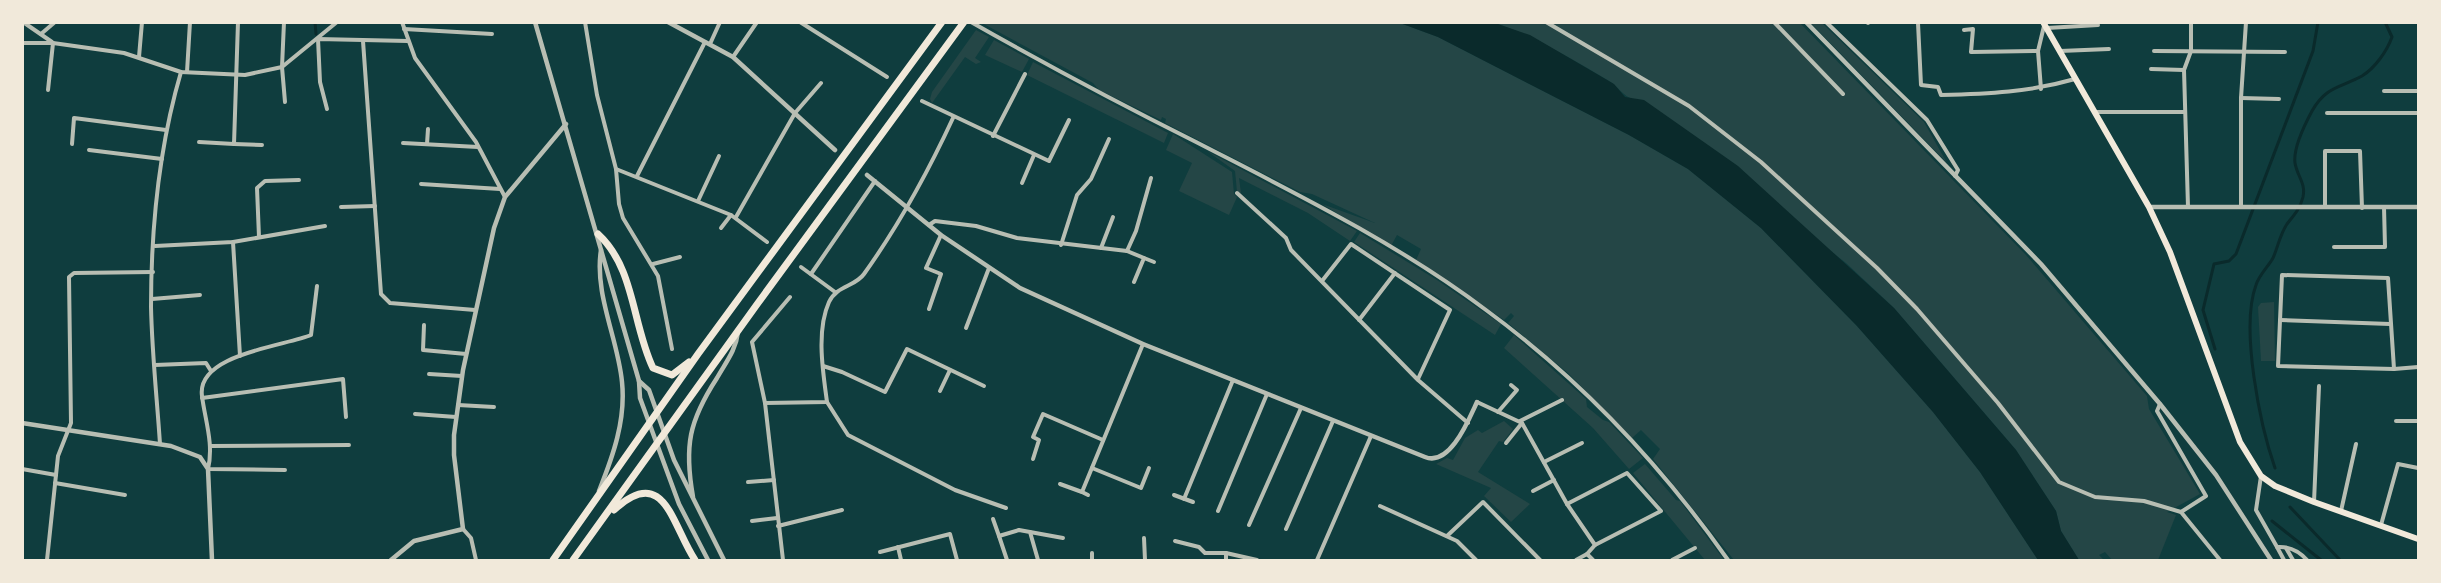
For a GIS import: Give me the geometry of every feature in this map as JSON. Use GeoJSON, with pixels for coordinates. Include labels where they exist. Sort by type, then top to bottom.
{"type":"FeatureCollection","features":[{"type":"Feature","properties":{"kind":"highway"},"geometry":{"type":"LineString","coordinates":[[553,561],[698,354],[942,22]]}},
{"type":"Feature","properties":{"kind":"highway"},"geometry":{"type":"LineString","coordinates":[[573,561],[738,329],[964,22]]}},
{"type":"Feature","properties":{"kind":"highway"},"geometry":{"type":"LineString","coordinates":[[598,234],[610,246],[621,267],[653,368],[672,375],[698,354]]}},
{"type":"Feature","properties":{"kind":"highway"},"geometry":{"type":"LineString","coordinates":[[603,519],[635,493],[652,494],[662,500],[669,509],[695,561]]}},
{"type":"Feature","properties":{"kind":"main road"},"geometry":{"type":"LineString","coordinates":[[2045,25],[2149,207],[2170,252],[2240,442],[2261,476],[2275,486],[2314,502],[2418,539]]}},
{"type":"Feature","properties":{"kind":"street"},"geometry":{"type":"LineString","coordinates":[[23,22],[52,43]]}},
{"type":"Feature","properties":{"kind":"street"},"geometry":{"type":"LineString","coordinates":[[40,34],[55,22]]}},
{"type":"Feature","properties":{"kind":"street"},"geometry":{"type":"LineString","coordinates":[[139,57],[142,22]]}},
{"type":"Feature","properties":{"kind":"street"},"geometry":{"type":"LineString","coordinates":[[187,72],[190,22]]}},
{"type":"Feature","properties":{"kind":"street"},"geometry":{"type":"LineString","coordinates":[[234,144],[238,22]]}},
{"type":"Feature","properties":{"kind":"street"},"geometry":{"type":"LineString","coordinates":[[285,22],[282,67],[285,102]]}},
{"type":"Feature","properties":{"kind":"street"},"geometry":{"type":"LineString","coordinates":[[22,43],[52,43],[139,57],[181,72],[235,75],[282,67],[337,22]]}},
{"type":"Feature","properties":{"kind":"street"},"geometry":{"type":"LineString","coordinates":[[402,22],[415,58],[478,147],[505,197]]}},
{"type":"Feature","properties":{"kind":"street"},"geometry":{"type":"LineString","coordinates":[[534,22],[598,234],[639,381],[640,398],[679,504],[708,561]]}},
{"type":"Feature","properties":{"kind":"street"},"geometry":{"type":"LineString","coordinates":[[585,22],[597,95],[616,169],[618,204],[623,218],[653,264],[662,290],[672,349]]}},
{"type":"Feature","properties":{"kind":"street"},"geometry":{"type":"LineString","coordinates":[[668,22],[733,57],[836,150]]}},
{"type":"Feature","properties":{"kind":"street"},"geometry":{"type":"LineString","coordinates":[[638,176],[720,22]]}},
{"type":"Feature","properties":{"kind":"street"},"geometry":{"type":"LineString","coordinates":[[733,57],[757,22]]}},
{"type":"Feature","properties":{"kind":"street"},"geometry":{"type":"LineString","coordinates":[[800,22],[887,77]]}},
{"type":"Feature","properties":{"kind":"street"},"geometry":{"type":"LineString","coordinates":[[970,22],[1310,202],[1432,273],[1485,308],[1517,333],[1607,415],[1680,496],[1728,561]]}},
{"type":"Feature","properties":{"kind":"street"},"geometry":{"type":"LineString","coordinates":[[1546,22],[1689,106],[1761,162],[1877,268],[1917,309],[1998,403],[2059,482],[2074,491],[2096,497],[2144,501],[2181,512],[2220,561]]}},
{"type":"Feature","properties":{"kind":"street"},"geometry":{"type":"LineString","coordinates":[[1774,22],[1843,93]]}},
{"type":"Feature","properties":{"kind":"street"},"geometry":{"type":"LineString","coordinates":[[1806,22],[2041,264],[2160,404],[2216,475],[2271,561]]}},
{"type":"Feature","properties":{"kind":"street"},"geometry":{"type":"LineString","coordinates":[[1826,22],[1927,120],[1958,170],[1955,176]]}},
{"type":"Feature","properties":{"kind":"street"},"geometry":{"type":"LineString","coordinates":[[2188,207],[2184,70],[2191,51],[2191,22]]}},
{"type":"Feature","properties":{"kind":"street"},"geometry":{"type":"LineString","coordinates":[[2241,207],[2241,98],[2246,52],[2246,22]]}},
{"type":"Feature","properties":{"kind":"street"},"geometry":{"type":"LineString","coordinates":[[1918,23],[1921,86],[1938,87],[1941,95],[2005,93],[2041,89],[2076,79]]}},
{"type":"Feature","properties":{"kind":"street"},"geometry":{"type":"LineString","coordinates":[[2041,89],[2038,51],[2045,25],[2098,25]]}},
{"type":"Feature","properties":{"kind":"street"},"geometry":{"type":"LineString","coordinates":[[404,29],[492,34]]}},
{"type":"Feature","properties":{"kind":"street"},"geometry":{"type":"LineString","coordinates":[[1964,30],[1973,29],[1971,52],[2038,51]]}},
{"type":"Feature","properties":{"kind":"street"},"geometry":{"type":"LineString","coordinates":[[318,39],[408,41]]}},
{"type":"Feature","properties":{"kind":"street"},"geometry":{"type":"LineString","coordinates":[[318,39],[320,82],[327,109]]}},
{"type":"Feature","properties":{"kind":"street"},"geometry":{"type":"LineString","coordinates":[[363,41],[383,299],[390,303],[475,310]]}},
{"type":"Feature","properties":{"kind":"street"},"geometry":{"type":"LineString","coordinates":[[48,90],[52,43]]}},
{"type":"Feature","properties":{"kind":"street"},"geometry":{"type":"LineString","coordinates":[[2060,51],[2109,49]]}},
{"type":"Feature","properties":{"kind":"street"},"geometry":{"type":"LineString","coordinates":[[2154,51],[2285,52]]}},
{"type":"Feature","properties":{"kind":"street"},"geometry":{"type":"LineString","coordinates":[[2151,69],[2184,70]]}},
{"type":"Feature","properties":{"kind":"street"},"geometry":{"type":"LineString","coordinates":[[160,444],[152,299],[153,272],[166,130],[181,72]]}},
{"type":"Feature","properties":{"kind":"street"},"geometry":{"type":"LineString","coordinates":[[993,136],[1025,74]]}},
{"type":"Feature","properties":{"kind":"street"},"geometry":{"type":"LineString","coordinates":[[721,228],[734,216],[795,113],[821,83]]}},
{"type":"Feature","properties":{"kind":"street"},"geometry":{"type":"LineString","coordinates":[[2384,91],[2418,91]]}},
{"type":"Feature","properties":{"kind":"street"},"geometry":{"type":"LineString","coordinates":[[2241,98],[2278,99]]}},
{"type":"Feature","properties":{"kind":"street"},"geometry":{"type":"LineString","coordinates":[[922,101],[953,118],[1049,161],[1069,120]]}},
{"type":"Feature","properties":{"kind":"street"},"geometry":{"type":"LineString","coordinates":[[2096,112],[2185,112]]}},
{"type":"Feature","properties":{"kind":"street"},"geometry":{"type":"LineString","coordinates":[[2327,113],[2418,113]]}},
{"type":"Feature","properties":{"kind":"street"},"geometry":{"type":"LineString","coordinates":[[72,144],[74,118],[166,130]]}},
{"type":"Feature","properties":{"kind":"street"},"geometry":{"type":"LineString","coordinates":[[953,118],[921,186],[862,277],[835,291],[825,318],[823,366],[827,402],[848,435],[955,490],[1006,508]]}},
{"type":"Feature","properties":{"kind":"street"},"geometry":{"type":"LineString","coordinates":[[476,561],[471,538],[463,529],[454,455],[456,417],[475,310],[494,228],[505,197],[566,124]]}},
{"type":"Feature","properties":{"kind":"street"},"geometry":{"type":"LineString","coordinates":[[427,144],[428,129]]}},
{"type":"Feature","properties":{"kind":"street"},"geometry":{"type":"LineString","coordinates":[[1061,245],[1077,195],[1090,179],[1109,139]]}},
{"type":"Feature","properties":{"kind":"street"},"geometry":{"type":"LineString","coordinates":[[199,142],[262,145]]}},
{"type":"Feature","properties":{"kind":"street"},"geometry":{"type":"LineString","coordinates":[[403,143],[478,147]]}},
{"type":"Feature","properties":{"kind":"street"},"geometry":{"type":"LineString","coordinates":[[89,150],[162,159]]}},
{"type":"Feature","properties":{"kind":"street"},"geometry":{"type":"LineString","coordinates":[[2325,207],[2325,151],[2360,152],[2362,208]]}},
{"type":"Feature","properties":{"kind":"street"},"geometry":{"type":"LineString","coordinates":[[1022,183],[1034,155]]}},
{"type":"Feature","properties":{"kind":"street"},"geometry":{"type":"LineString","coordinates":[[698,201],[719,156]]}},
{"type":"Feature","properties":{"kind":"street"},"geometry":{"type":"LineString","coordinates":[[616,169],[734,216],[767,242]]}},
{"type":"Feature","properties":{"kind":"street"},"geometry":{"type":"LineString","coordinates":[[867,175],[941,235],[989,268],[1048,302],[1143,344],[1429,459],[1443,453],[1460,439],[1477,402],[1521,422],[1567,504],[1595,545]]}},
{"type":"Feature","properties":{"kind":"street"},"geometry":{"type":"LineString","coordinates":[[1127,251],[1136,231],[1151,178]]}},
{"type":"Feature","properties":{"kind":"street"},"geometry":{"type":"LineString","coordinates":[[259,237],[257,188],[265,181],[299,180]]}},
{"type":"Feature","properties":{"kind":"street"},"geometry":{"type":"LineString","coordinates":[[811,274],[875,181]]}},
{"type":"Feature","properties":{"kind":"street"},"geometry":{"type":"LineString","coordinates":[[421,184],[501,189]]}},
{"type":"Feature","properties":{"kind":"street"},"geometry":{"type":"LineString","coordinates":[[1237,193],[1286,238],[1292,250],[1418,380],[1468,423]]}},
{"type":"Feature","properties":{"kind":"street"},"geometry":{"type":"LineString","coordinates":[[341,207],[375,206]]}},
{"type":"Feature","properties":{"kind":"street"},"geometry":{"type":"LineString","coordinates":[[2149,207],[2418,207]]}},
{"type":"Feature","properties":{"kind":"street"},"geometry":{"type":"LineString","coordinates":[[2334,247],[2385,247],[2384,207]]}},
{"type":"Feature","properties":{"kind":"street"},"geometry":{"type":"LineString","coordinates":[[1101,248],[1113,218]]}},
{"type":"Feature","properties":{"kind":"street"},"geometry":{"type":"LineString","coordinates":[[928,225],[935,221],[976,226],[1017,238],[1127,251],[1154,262]]}},
{"type":"Feature","properties":{"kind":"street"},"geometry":{"type":"LineString","coordinates":[[155,246],[233,242],[325,226]]}},
{"type":"Feature","properties":{"kind":"street"},"geometry":{"type":"LineString","coordinates":[[929,309],[941,274],[926,268],[941,235]]}},
{"type":"Feature","properties":{"kind":"street"},"geometry":{"type":"LineString","coordinates":[[233,242],[240,356]]}},
{"type":"Feature","properties":{"kind":"street"},"geometry":{"type":"LineString","coordinates":[[1322,281],[1351,244],[1450,310],[1418,380]]}},
{"type":"Feature","properties":{"kind":"street"},"geometry":{"type":"LineString","coordinates":[[596,499],[617,440],[622,394],[617,356],[600,279],[601,247]]}},
{"type":"Feature","properties":{"kind":"street"},"geometry":{"type":"LineString","coordinates":[[653,264],[680,256]]}},
{"type":"Feature","properties":{"kind":"street"},"geometry":{"type":"LineString","coordinates":[[1134,282],[1144,258]]}},
{"type":"Feature","properties":{"kind":"street"},"geometry":{"type":"LineString","coordinates":[[801,267],[835,291]]}},
{"type":"Feature","properties":{"kind":"street"},"geometry":{"type":"LineString","coordinates":[[966,328],[989,268]]}},
{"type":"Feature","properties":{"kind":"street"},"geometry":{"type":"LineString","coordinates":[[47,561],[58,456],[71,423],[69,277],[74,273],[153,272]]}},
{"type":"Feature","properties":{"kind":"street"},"geometry":{"type":"LineString","coordinates":[[1359,320],[1395,273]]}},
{"type":"Feature","properties":{"kind":"street"},"geometry":{"type":"LineString","coordinates":[[2394,369],[2388,278],[2282,275],[2278,366],[2394,369],[2418,368]]}},
{"type":"Feature","properties":{"kind":"street"},"geometry":{"type":"LineString","coordinates":[[212,561],[208,468],[210,446],[202,398],[203,384],[211,371],[240,356],[278,342],[311,335],[317,286]]}},
{"type":"Feature","properties":{"kind":"street"},"geometry":{"type":"LineString","coordinates":[[152,299],[200,295]]}},
{"type":"Feature","properties":{"kind":"street"},"geometry":{"type":"LineString","coordinates":[[783,561],[765,403],[752,342],[790,297]]}},
{"type":"Feature","properties":{"kind":"street"},"geometry":{"type":"LineString","coordinates":[[2280,320],[2390,324]]}},
{"type":"Feature","properties":{"kind":"street"},"geometry":{"type":"LineString","coordinates":[[424,325],[423,350],[466,354]]}},
{"type":"Feature","properties":{"kind":"street"},"geometry":{"type":"LineString","coordinates":[[695,506],[688,456],[690,431],[704,399],[736,347],[738,329]]}},
{"type":"Feature","properties":{"kind":"street"},"geometry":{"type":"LineString","coordinates":[[1082,492],[1143,344]]}},
{"type":"Feature","properties":{"kind":"street"},"geometry":{"type":"LineString","coordinates":[[823,366],[842,372],[885,392],[907,349],[984,386]]}},
{"type":"Feature","properties":{"kind":"street"},"geometry":{"type":"LineString","coordinates":[[155,365],[206,363],[211,371]]}},
{"type":"Feature","properties":{"kind":"street"},"geometry":{"type":"LineString","coordinates":[[940,391],[950,370]]}},
{"type":"Feature","properties":{"kind":"street"},"geometry":{"type":"LineString","coordinates":[[429,374],[462,376]]}},
{"type":"Feature","properties":{"kind":"street"},"geometry":{"type":"LineString","coordinates":[[202,398],[343,379],[346,417]]}},
{"type":"Feature","properties":{"kind":"street"},"geometry":{"type":"LineString","coordinates":[[1184,499],[1233,380]]}},
{"type":"Feature","properties":{"kind":"street"},"geometry":{"type":"LineString","coordinates":[[639,381],[649,390],[664,433],[695,506],[724,561]]}},
{"type":"Feature","properties":{"kind":"street"},"geometry":{"type":"LineString","coordinates":[[1498,412],[1517,390],[1511,384]]}},
{"type":"Feature","properties":{"kind":"street"},"geometry":{"type":"LineString","coordinates":[[2314,502],[2319,386]]}},
{"type":"Feature","properties":{"kind":"street"},"geometry":{"type":"LineString","coordinates":[[1218,511],[1266,394]]}},
{"type":"Feature","properties":{"kind":"street"},"geometry":{"type":"LineString","coordinates":[[1506,443],[1521,422],[1562,400]]}},
{"type":"Feature","properties":{"kind":"street"},"geometry":{"type":"LineString","coordinates":[[765,403],[827,402]]}},
{"type":"Feature","properties":{"kind":"street"},"geometry":{"type":"LineString","coordinates":[[2160,404],[2157,411],[2206,496],[2181,512]]}},
{"type":"Feature","properties":{"kind":"street"},"geometry":{"type":"LineString","coordinates":[[458,405],[494,407]]}},
{"type":"Feature","properties":{"kind":"street"},"geometry":{"type":"LineString","coordinates":[[1249,525],[1301,408]]}},
{"type":"Feature","properties":{"kind":"street"},"geometry":{"type":"LineString","coordinates":[[415,414],[456,417]]}},
{"type":"Feature","properties":{"kind":"street"},"geometry":{"type":"LineString","coordinates":[[1033,459],[1039,440],[1034,438],[1043,414],[1103,440]]}},
{"type":"Feature","properties":{"kind":"street"},"geometry":{"type":"LineString","coordinates":[[1286,529],[1333,421]]}},
{"type":"Feature","properties":{"kind":"street"},"geometry":{"type":"LineString","coordinates":[[2396,422],[2418,421]]}},
{"type":"Feature","properties":{"kind":"street"},"geometry":{"type":"LineString","coordinates":[[22,423],[160,444],[193,453],[200,457],[208,468]]}},
{"type":"Feature","properties":{"kind":"street"},"geometry":{"type":"LineString","coordinates":[[1317,560],[1371,436]]}},
{"type":"Feature","properties":{"kind":"street"},"geometry":{"type":"LineString","coordinates":[[1544,462],[1582,443]]}},
{"type":"Feature","properties":{"kind":"street"},"geometry":{"type":"LineString","coordinates":[[2341,511],[2356,444]]}},
{"type":"Feature","properties":{"kind":"street"},"geometry":{"type":"LineString","coordinates":[[210,446],[349,445]]}},
{"type":"Feature","properties":{"kind":"street"},"geometry":{"type":"LineString","coordinates":[[2381,526],[2398,464],[2418,468]]}},
{"type":"Feature","properties":{"kind":"street"},"geometry":{"type":"LineString","coordinates":[[208,468],[285,470]]}},
{"type":"Feature","properties":{"kind":"street"},"geometry":{"type":"LineString","coordinates":[[1092,468],[1141,488],[1149,468]]}},
{"type":"Feature","properties":{"kind":"street"},"geometry":{"type":"LineString","coordinates":[[22,469],[56,475]]}},
{"type":"Feature","properties":{"kind":"street"},"geometry":{"type":"LineString","coordinates":[[1567,504],[1628,473],[1661,511],[1595,545],[1576,561]]}},
{"type":"Feature","properties":{"kind":"street"},"geometry":{"type":"LineString","coordinates":[[2261,476],[2256,510],[2284,561]]}},
{"type":"Feature","properties":{"kind":"street"},"geometry":{"type":"LineString","coordinates":[[748,482],[774,480]]}},
{"type":"Feature","properties":{"kind":"street"},"geometry":{"type":"LineString","coordinates":[[1533,490],[1554,480]]}},
{"type":"Feature","properties":{"kind":"street"},"geometry":{"type":"LineString","coordinates":[[55,483],[125,495]]}},
{"type":"Feature","properties":{"kind":"street"},"geometry":{"type":"LineString","coordinates":[[1060,484],[1088,495]]}},
{"type":"Feature","properties":{"kind":"street"},"geometry":{"type":"LineString","coordinates":[[1174,495],[1193,502]]}},
{"type":"Feature","properties":{"kind":"street"},"geometry":{"type":"LineString","coordinates":[[1447,536],[1483,502],[1540,561]]}},
{"type":"Feature","properties":{"kind":"street"},"geometry":{"type":"LineString","coordinates":[[1380,506],[1457,541],[1476,561]]}},
{"type":"Feature","properties":{"kind":"street"},"geometry":{"type":"LineString","coordinates":[[778,526],[842,510]]}},
{"type":"Feature","properties":{"kind":"street"},"geometry":{"type":"LineString","coordinates":[[752,520],[777,518]]}},
{"type":"Feature","properties":{"kind":"street"},"geometry":{"type":"LineString","coordinates":[[993,519],[1007,561]]}},
{"type":"Feature","properties":{"kind":"street"},"geometry":{"type":"LineString","coordinates":[[391,561],[414,541],[463,529]]}},
{"type":"Feature","properties":{"kind":"street"},"geometry":{"type":"LineString","coordinates":[[999,536],[1020,530],[1063,538]]}},
{"type":"Feature","properties":{"kind":"street"},"geometry":{"type":"LineString","coordinates":[[1030,532],[1038,561]]}},
{"type":"Feature","properties":{"kind":"street"},"geometry":{"type":"LineString","coordinates":[[880,552],[950,534],[957,561]]}},
{"type":"Feature","properties":{"kind":"street"},"geometry":{"type":"LineString","coordinates":[[1144,538],[1145,561]]}},
{"type":"Feature","properties":{"kind":"street"},"geometry":{"type":"LineString","coordinates":[[1175,541],[1199,547],[1205,553],[1226,553],[1257,560]]}},
{"type":"Feature","properties":{"kind":"street"},"geometry":{"type":"LineString","coordinates":[[2277,547],[2285,546],[2300,553],[2307,561]]}},
{"type":"Feature","properties":{"kind":"street"},"geometry":{"type":"LineString","coordinates":[[2285,546],[2293,561]]}},
{"type":"Feature","properties":{"kind":"street"},"geometry":{"type":"LineString","coordinates":[[898,547],[901,561]]}},
{"type":"Feature","properties":{"kind":"street"},"geometry":{"type":"LineString","coordinates":[[1672,561],[1695,548]]}},
{"type":"Feature","properties":{"kind":"street"},"geometry":{"type":"LineString","coordinates":[[1092,553],[1092,561]]}},
{"type":"Feature","properties":{"kind":"street"},"geometry":{"type":"LineString","coordinates":[[1226,553],[1226,561]]}},
{"type":"Feature","properties":{"kind":"street"},"geometry":{"type":"LineString","coordinates":[[1587,554],[1593,561]]}},
{"type":"Feature","properties":{"kind":"shaded area"},"geometry":{"type":"Polygon","coordinates":[[[982,23],[1400,23],[1438,37],[1629,135],[1688,169],[1761,228],[1857,326],[1933,412],[1980,472],[2038,560],[1734,560],[1653,459],[1660,449],[1641,430],[1632,438],[1569,374],[1508,323],[1514,316],[1511,313],[1504,320],[1416,260],[1421,249],[1397,235],[1391,246],[1322,204],[1375,223],[1312,194],[1300,192],[1165,123],[1166,119],[1162,117],[1161,120],[1099,90],[1093,83],[982,23]]]}},
{"type":"Feature","properties":{"kind":"shaded area"},"geometry":{"type":"Polygon","coordinates":[[[1400,23],[1495,23],[1530,35],[1614,84],[1625,97],[1644,100],[1738,166],[1894,308],[2016,450],[2056,511],[2061,531],[2079,560],[2038,560],[1980,472],[1933,412],[1857,326],[1761,228],[1688,169],[1629,135],[1438,37],[1400,23]]]}},
{"type":"Feature","properties":{"kind":"shaded area"},"geometry":{"type":"Polygon","coordinates":[[[1495,23],[1800,23],[2026,255],[2147,396],[2149,409],[2200,494],[2167,512],[2176,515],[2158,560],[2112,560],[2105,552],[2099,555],[2104,560],[2079,560],[2061,531],[2056,511],[2016,450],[1894,308],[1846,263],[1609,81],[1539,42],[1495,23]]]}},
{"type":"Feature","properties":{"kind":"shaded area"},"geometry":{"type":"Polygon","coordinates":[[[1811,23],[1822,23],[1924,122],[1947,163],[1811,23]]]}},
{"type":"Feature","properties":{"kind":"shaded area"},"geometry":{"type":"Polygon","coordinates":[[[976,30],[989,37],[975,58],[981,62],[976,64],[965,57],[932,103],[930,99],[932,92],[976,30]]]}},
{"type":"Feature","properties":{"kind":"shaded area"},"geometry":{"type":"Polygon","coordinates":[[[994,40],[1029,59],[1022,72],[985,55],[994,40]]]}},
{"type":"Feature","properties":{"kind":"shaded area"},"geometry":{"type":"Polygon","coordinates":[[[1033,62],[1168,133],[1164,143],[1027,75],[1033,62]]]}},
{"type":"Feature","properties":{"kind":"shaded area"},"geometry":{"type":"Polygon","coordinates":[[[1173,134],[1232,172],[1234,194],[1237,197],[1229,215],[1179,191],[1192,163],[1166,150],[1173,134]]]}},
{"type":"Feature","properties":{"kind":"shaded area"},"geometry":{"type":"Polygon","coordinates":[[[1207,151],[1357,231],[1350,241],[1308,213],[1239,178],[1241,193],[1237,192],[1235,171],[1207,151]]]}},
{"type":"Feature","properties":{"kind":"shaded area"},"geometry":{"type":"Polygon","coordinates":[[[1360,233],[1437,280],[1501,324],[1495,335],[1354,242],[1360,233]]]}},
{"type":"Feature","properties":{"kind":"shaded area"},"geometry":{"type":"Polygon","coordinates":[[[2274,302],[2275,361],[2261,361],[2258,307],[2261,303],[2274,302]]]}},
{"type":"Feature","properties":{"kind":"shaded area"},"geometry":{"type":"Polygon","coordinates":[[[1514,335],[1586,399],[1587,407],[1609,422],[1643,458],[1629,469],[1593,428],[1504,348],[1514,335]]]}},
{"type":"Feature","properties":{"kind":"shaded area"},"geometry":{"type":"Polygon","coordinates":[[[1504,421],[1513,429],[1503,442],[1499,441],[1478,472],[1530,504],[1511,522],[1484,496],[1491,488],[1436,464],[1447,458],[1453,460],[1465,438],[1478,430],[1482,433],[1504,421]]]}},
{"type":"Feature","properties":{"kind":"shaded area"},"geometry":{"type":"Polygon","coordinates":[[[1645,464],[1676,500],[1680,501],[1724,560],[1705,560],[1633,473],[1645,464]]]}},
{"type":"Feature","properties":{"kind":"waterway"},"geometry":{"type":"LineString","coordinates":[[315,22],[316,34]]}},
{"type":"Feature","properties":{"kind":"waterway"},"geometry":{"type":"LineString","coordinates":[[2215,349],[2203,310],[2214,264],[2229,261],[2236,254],[2313,51],[2318,22]]}},
{"type":"Feature","properties":{"kind":"waterway"},"geometry":{"type":"LineString","coordinates":[[2275,468],[2258,403],[2251,350],[2250,326],[2256,285],[2273,258],[2285,228],[2302,201],[2304,192],[2295,157],[2306,122],[2317,103],[2328,92],[2362,76],[2380,59],[2392,37],[2385,22]]}},
{"type":"Feature","properties":{"kind":"waterway"},"geometry":{"type":"LineString","coordinates":[[2290,507],[2340,560]]}},
{"type":"Feature","properties":{"kind":"waterway"},"geometry":{"type":"LineString","coordinates":[[2272,521],[2321,560]]}}]}
